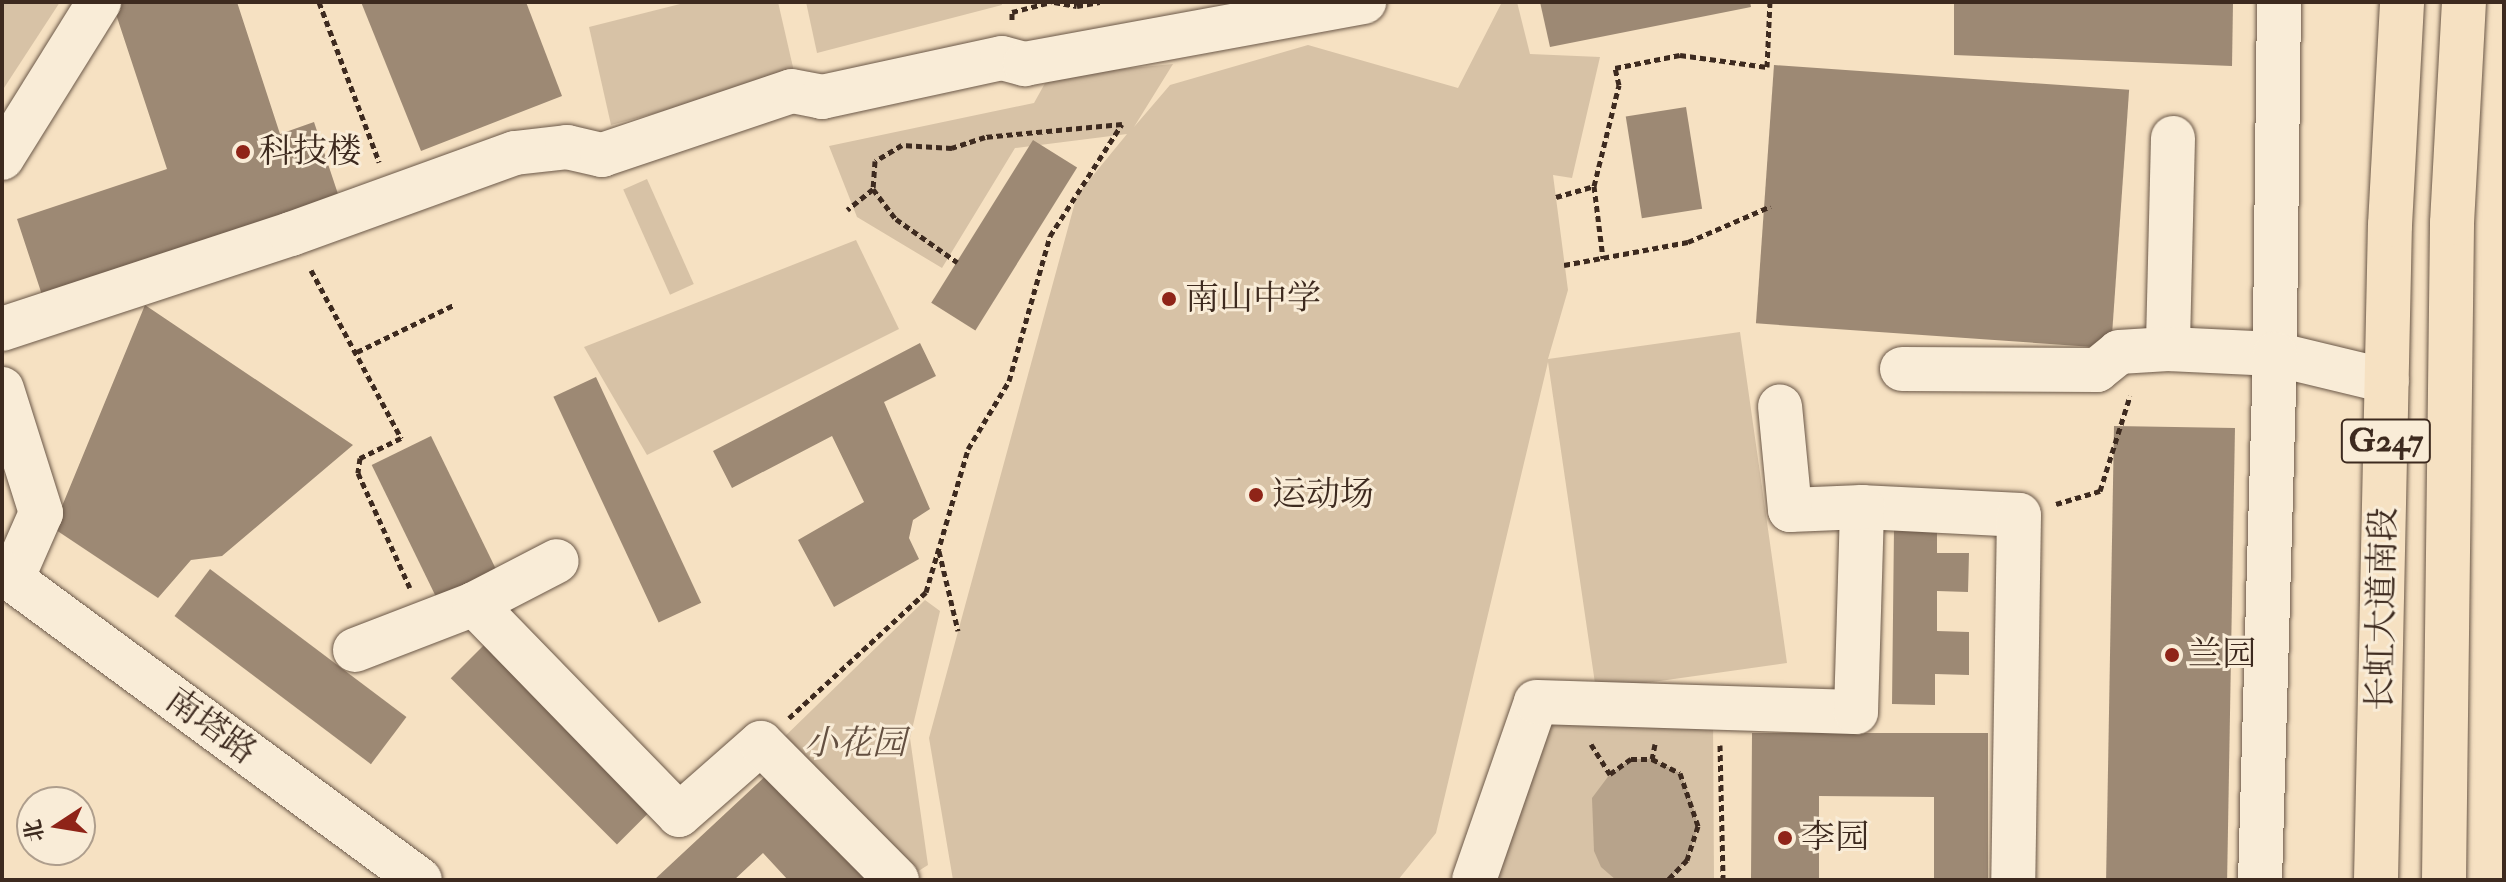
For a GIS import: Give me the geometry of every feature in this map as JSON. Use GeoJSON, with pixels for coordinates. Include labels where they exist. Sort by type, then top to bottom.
{"type":"FeatureCollection","features":[{"type":"Feature","properties":{"kind":"highway","name":"长虹大道南段"},"geometry":{"type":"LineString","coordinates":[[2376,880],[2387,381],[2402,2]]}},
{"type":"Feature","properties":{"kind":"highway","name":"长虹大道南段"},"geometry":{"type":"LineString","coordinates":[[2444,880],[2452,223],[2464,2]]}},
{"type":"Feature","properties":{"kind":"street"},"geometry":{"type":"LineString","coordinates":[[2,158],[99,2]]}},
{"type":"Feature","properties":{"kind":"street"},"geometry":{"type":"LineString","coordinates":[[2,329],[291,234],[515,153],[567,147],[602,155],[792,91],[822,97],[1002,58],[1025,64],[1364,2]]}},
{"type":"Feature","properties":{"kind":"street"},"geometry":{"type":"LineString","coordinates":[[2260,880],[2275,354],[2279,2]]}},
{"type":"Feature","properties":{"kind":"street"},"geometry":{"type":"LineString","coordinates":[[2168,349],[2173,138]]}},
{"type":"Feature","properties":{"kind":"street"},"geometry":{"type":"LineString","coordinates":[[1902,369],[2097,370],[2119,352],[2168,349],[2275,354],[2387,381]]}},
{"type":"Feature","properties":{"kind":"street"},"geometry":{"type":"LineString","coordinates":[[2,389],[41,513],[7,576]]}},
{"type":"Feature","properties":{"kind":"street"},"geometry":{"type":"LineString","coordinates":[[1780,406],[1790,510],[1862,507],[2019,515],[2013,880]]}},
{"type":"Feature","properties":{"kind":"street"},"geometry":{"type":"LineString","coordinates":[[1474,880],[1536,702],[1856,712],[1862,507]]}},
{"type":"Feature","properties":{"kind":"street"},"geometry":{"type":"LineString","coordinates":[[355,650],[474,604],[557,561]]}},
{"type":"Feature","properties":{"kind":"street","name":"南塔路"},"geometry":{"type":"LineString","coordinates":[[7,576],[420,880]]}},
{"type":"Feature","properties":{"kind":"street"},"geometry":{"type":"LineString","coordinates":[[474,604],[679,815],[761,743],[897,880]]}},
{"type":"Feature","properties":{"kind":"path"},"geometry":{"type":"LineString","coordinates":[[319,2],[391,197]]}},
{"type":"Feature","properties":{"kind":"path"},"geometry":{"type":"LineString","coordinates":[[1054,2],[1077,6],[1100,2]]}},
{"type":"Feature","properties":{"kind":"path"},"geometry":{"type":"LineString","coordinates":[[1603,258],[1594,186],[1619,85],[1615,68],[1680,55],[1767,67],[1770,2]]}},
{"type":"Feature","properties":{"kind":"path"},"geometry":{"type":"LineString","coordinates":[[761,743],[926,592],[968,449],[1009,381],[1050,236],[1122,124],[985,137],[952,148],[902,145],[875,161],[873,189],[896,219],[957,262]]}},
{"type":"Feature","properties":{"kind":"path"},"geometry":{"type":"LineString","coordinates":[[1556,197],[1594,186]]}},
{"type":"Feature","properties":{"kind":"path"},"geometry":{"type":"LineString","coordinates":[[847,210],[873,189]]}},
{"type":"Feature","properties":{"kind":"path"},"geometry":{"type":"LineString","coordinates":[[1564,265],[1688,242],[1771,206]]}},
{"type":"Feature","properties":{"kind":"path"},"geometry":{"type":"LineString","coordinates":[[291,234],[401,438],[360,458],[358,473],[426,623]]}},
{"type":"Feature","properties":{"kind":"path"},"geometry":{"type":"LineString","coordinates":[[357,352],[454,305]]}},
{"type":"Feature","properties":{"kind":"path"},"geometry":{"type":"LineString","coordinates":[[2100,491],[2132,388]]}},
{"type":"Feature","properties":{"kind":"path"},"geometry":{"type":"LineString","coordinates":[[938,550],[958,631]]}},
{"type":"Feature","properties":{"kind":"path"},"geometry":{"type":"LineString","coordinates":[[1662,706],[1652,759],[1680,773],[1698,826],[1687,860],[1668,880]]}},
{"type":"Feature","properties":{"kind":"path"},"geometry":{"type":"LineString","coordinates":[[1720,739],[1723,880]]}},
{"type":"Feature","properties":{"kind":"green space"},"geometry":{"type":"Polygon","coordinates":[[[2,2],[60,2],[2,91],[2,2]]]}},
{"type":"Feature","properties":{"kind":"green space"},"geometry":{"type":"Polygon","coordinates":[[[688,2],[778,2],[795,76],[611,125],[589,27],[688,2]]]}},
{"type":"Feature","properties":{"kind":"green space"},"geometry":{"type":"Polygon","coordinates":[[[806,2],[1001,2],[1002,5],[817,53],[806,2]]]}},
{"type":"Feature","properties":{"kind":"green space","name":"运动场"},"geometry":{"type":"Polygon","coordinates":[[[1502,2],[1517,2],[1530,54],[1600,57],[1572,178],[1553,175],[1568,290],[1548,359],[1740,332],[1787,663],[1596,690],[1548,362],[1436,833],[1398,880],[953,880],[929,738],[1077,195],[1127,134],[1015,148],[942,268],[857,217],[829,146],[1034,103],[1049,76],[1173,64],[1134,127],[1170,85],[1308,45],[1458,88],[1502,2]]]}},
{"type":"Feature","properties":{"kind":"green space"},"geometry":{"type":"Polygon","coordinates":[[[647,179],[694,284],[670,295],[623,190],[647,179]]]}},
{"type":"Feature","properties":{"kind":"green space"},"geometry":{"type":"Polygon","coordinates":[[[856,240],[899,329],[647,455],[584,347],[856,240]]]}},
{"type":"Feature","properties":{"kind":"green space","name":"小花园"},"geometry":{"type":"Polygon","coordinates":[[[925,600],[940,611],[910,738],[928,865],[909,877],[777,744],[925,600]]]}},
{"type":"Feature","properties":{"kind":"green space"},"geometry":{"type":"Polygon","coordinates":[[[1545,710],[1713,717],[1714,880],[1487,880],[1545,710]]]}},
{"type":"Feature","properties":{"kind":"shaded area"},"geometry":{"type":"Polygon","coordinates":[[[1631,759],[1652,759],[1680,773],[1691,799],[1698,826],[1687,860],[1668,880],[1616,880],[1601,867],[1594,851],[1592,798],[1610,774],[1631,759]]]}},
{"type":"Feature","properties":{"kind":"building","name":"科技楼"},"geometry":{"type":"Polygon","coordinates":[[[112,2],[237,2],[280,134],[314,122],[339,197],[42,295],[17,219],[167,169],[112,2]]]}},
{"type":"Feature","properties":{"kind":"building"},"geometry":{"type":"Polygon","coordinates":[[[361,2],[526,2],[562,96],[421,151],[361,2]]]}},
{"type":"Feature","properties":{"kind":"building"},"geometry":{"type":"Polygon","coordinates":[[[1540,2],[1750,2],[1751,7],[1550,47],[1540,2]]]}},
{"type":"Feature","properties":{"kind":"building"},"geometry":{"type":"Polygon","coordinates":[[[1954,2],[2233,2],[2232,66],[1954,55],[1954,2]]]}},
{"type":"Feature","properties":{"kind":"building"},"geometry":{"type":"Polygon","coordinates":[[[1774,65],[2129,90],[2111,348],[1756,323],[1774,65]]]}},
{"type":"Feature","properties":{"kind":"building"},"geometry":{"type":"Polygon","coordinates":[[[1686,107],[1702,209],[1642,218],[1626,117],[1686,107]]]}},
{"type":"Feature","properties":{"kind":"building"},"geometry":{"type":"Polygon","coordinates":[[[1033,140],[1077,168],[975,330],[931,303],[1033,140]]]}},
{"type":"Feature","properties":{"kind":"building"},"geometry":{"type":"Polygon","coordinates":[[[145,305],[353,445],[222,556],[191,560],[158,598],[53,528],[145,305]]]}},
{"type":"Feature","properties":{"kind":"building"},"geometry":{"type":"Polygon","coordinates":[[[920,343],[936,376],[884,402],[930,509],[913,520],[909,538],[919,559],[834,607],[798,540],[864,502],[832,436],[732,488],[713,451],[920,343]]]}},
{"type":"Feature","properties":{"kind":"building"},"geometry":{"type":"Polygon","coordinates":[[[596,377],[701,603],[659,623],[553,397],[596,377]]]}},
{"type":"Feature","properties":{"kind":"building","name":"兰园"},"geometry":{"type":"Polygon","coordinates":[[[2114,426],[2235,428],[2227,880],[2106,880],[2114,426]]]}},
{"type":"Feature","properties":{"kind":"building"},"geometry":{"type":"Polygon","coordinates":[[[431,436],[496,569],[437,598],[372,465],[431,436]]]}},
{"type":"Feature","properties":{"kind":"building"},"geometry":{"type":"Polygon","coordinates":[[[1894,528],[1937,529],[1937,553],[1969,553],[1968,592],[1937,591],[1937,631],[1969,632],[1969,675],[1935,674],[1935,705],[1892,704],[1894,528]]]}},
{"type":"Feature","properties":{"kind":"building"},"geometry":{"type":"Polygon","coordinates":[[[210,569],[406,717],[371,764],[174,616],[210,569]]]}},
{"type":"Feature","properties":{"kind":"building"},"geometry":{"type":"Polygon","coordinates":[[[484,645],[650,811],[617,844],[451,678],[484,645]]]}},
{"type":"Feature","properties":{"kind":"building","name":"李园"},"geometry":{"type":"Polygon","coordinates":[[[1752,733],[1988,733],[1988,880],[1934,880],[1934,797],[1819,796],[1819,880],[1751,880],[1752,733]]]}},
{"type":"Feature","properties":{"kind":"building"},"geometry":{"type":"Polygon","coordinates":[[[773,769],[876,880],[788,880],[763,853],[734,880],[654,880],[773,769]]]}},
{"type":"Feature","properties":{"kind":"place","name":"科技楼"},"geometry":{"type":"Point","coordinates":[243,152]}},
{"type":"Feature","properties":{"kind":"place","name":"南山中学"},"geometry":{"type":"Point","coordinates":[1169,299]}},
{"type":"Feature","properties":{"kind":"place","name":"运动场"},"geometry":{"type":"Point","coordinates":[1256,495]}},
{"type":"Feature","properties":{"kind":"place","name":"兰园"},"geometry":{"type":"Point","coordinates":[2172,655]}},
{"type":"Feature","properties":{"kind":"place","name":"李园"},"geometry":{"type":"Point","coordinates":[1785,838]}}]}
